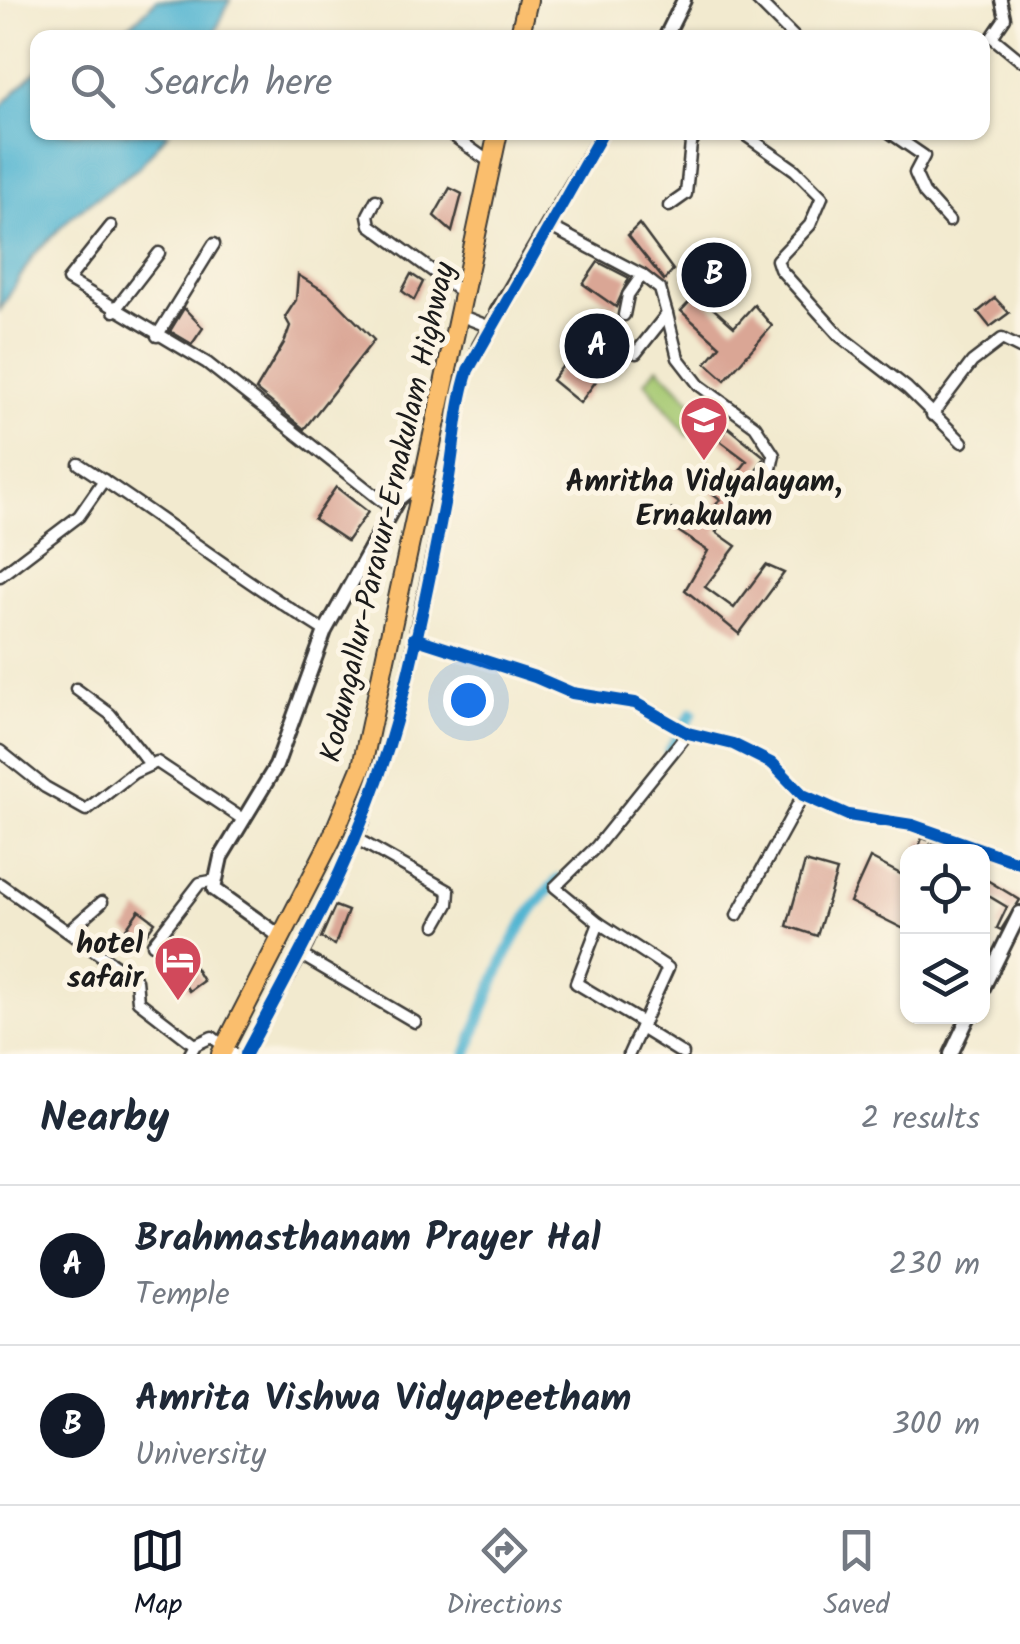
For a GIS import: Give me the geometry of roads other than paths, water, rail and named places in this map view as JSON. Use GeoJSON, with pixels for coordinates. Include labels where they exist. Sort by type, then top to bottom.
{"type":"FeatureCollection","features":[{"type":"Feature","properties":{"kind":"highway"},"geometry":{"type":"LineString","coordinates":[[521,30],[528,0]]}},
{"type":"Feature","properties":{"kind":"highway","name":"Kodungallur-Paravur-Ernakulam Highway"},"geometry":{"type":"LineString","coordinates":[[227,1051],[331,840],[362,766],[427,476],[450,402],[459,315],[496,140]]}},
{"type":"Feature","properties":{"kind":"street"},"geometry":{"type":"LineString","coordinates":[[669,30],[684,0]]}},
{"type":"Feature","properties":{"kind":"street"},"geometry":{"type":"LineString","coordinates":[[756,0],[787,30]]}},
{"type":"Feature","properties":{"kind":"street"},"geometry":{"type":"LineString","coordinates":[[1002,0],[1005,18],[992,37],[1020,60]]}},
{"type":"Feature","properties":{"kind":"street"},"geometry":{"type":"LineString","coordinates":[[460,140],[492,162]]}},
{"type":"Feature","properties":{"kind":"street"},"geometry":{"type":"LineString","coordinates":[[246,1054],[301,956],[357,839],[396,720],[448,480],[450,402],[547,225],[599,140]]}},
{"type":"Feature","properties":{"kind":"street"},"geometry":{"type":"LineString","coordinates":[[669,206],[686,194],[693,140]]}},
{"type":"Feature","properties":{"kind":"street"},"geometry":{"type":"LineString","coordinates":[[752,140],[795,170],[822,198],[810,225],[777,260],[780,269],[840,336],[907,388],[962,442]]}},
{"type":"Feature","properties":{"kind":"street"},"geometry":{"type":"LineString","coordinates":[[901,140],[924,156],[915,174],[924,193],[949,221]]}},
{"type":"Feature","properties":{"kind":"street"},"geometry":{"type":"LineString","coordinates":[[376,200],[368,215],[370,225],[464,294]]}},
{"type":"Feature","properties":{"kind":"street"},"geometry":{"type":"LineString","coordinates":[[547,225],[642,274],[660,289],[678,358],[698,385],[755,426],[774,455],[768,482]]}},
{"type":"Feature","properties":{"kind":"street"},"geometry":{"type":"LineString","coordinates":[[111,226],[68,280],[114,311],[207,363],[392,509]]}},
{"type":"Feature","properties":{"kind":"street"},"geometry":{"type":"LineString","coordinates":[[157,336],[214,244]]}},
{"type":"Feature","properties":{"kind":"street"},"geometry":{"type":"LineString","coordinates":[[114,311],[159,252]]}},
{"type":"Feature","properties":{"kind":"street"},"geometry":{"type":"LineString","coordinates":[[624,314],[628,295],[642,274]]}},
{"type":"Feature","properties":{"kind":"street"},"geometry":{"type":"LineString","coordinates":[[636,353],[667,314]]}},
{"type":"Feature","properties":{"kind":"street"},"geometry":{"type":"LineString","coordinates":[[459,315],[490,327]]}},
{"type":"Feature","properties":{"kind":"street"},"geometry":{"type":"LineString","coordinates":[[932,414],[972,362],[1002,339],[1020,348]]}},
{"type":"Feature","properties":{"kind":"street"},"geometry":{"type":"LineString","coordinates":[[79,464],[236,576],[325,631]]}},
{"type":"Feature","properties":{"kind":"street"},"geometry":{"type":"LineString","coordinates":[[281,937],[214,889],[221,858],[276,766],[325,631],[392,509],[411,485],[427,476]]}},
{"type":"Feature","properties":{"kind":"street"},"geometry":{"type":"LineString","coordinates":[[0,576],[79,516],[104,480]]}},
{"type":"Feature","properties":{"kind":"street"},"geometry":{"type":"LineString","coordinates":[[414,638],[534,676],[572,694],[635,704],[683,730],[733,744],[762,758],[803,795],[848,815],[912,825],[1020,863]]}},
{"type":"Feature","properties":{"kind":"street"},"geometry":{"type":"LineString","coordinates":[[76,688],[110,714],[150,763],[166,766],[244,820]]}},
{"type":"Feature","properties":{"kind":"street"},"geometry":{"type":"LineString","coordinates":[[629,1054],[668,968],[554,888],[596,846],[683,730]]}},
{"type":"Feature","properties":{"kind":"street"},"geometry":{"type":"LineString","coordinates":[[0,750],[45,786],[86,810],[150,763]]}},
{"type":"Feature","properties":{"kind":"street"},"geometry":{"type":"LineString","coordinates":[[737,915],[775,853],[803,795]]}},
{"type":"Feature","properties":{"kind":"street"},"geometry":{"type":"LineString","coordinates":[[357,839],[450,891],[436,926]]}},
{"type":"Feature","properties":{"kind":"street"},"geometry":{"type":"LineString","coordinates":[[154,944],[200,883],[216,880]]}},
{"type":"Feature","properties":{"kind":"street"},"geometry":{"type":"LineString","coordinates":[[0,884],[136,980]]}},
{"type":"Feature","properties":{"kind":"street"},"geometry":{"type":"LineString","coordinates":[[69,931],[102,902]]}},
{"type":"Feature","properties":{"kind":"street"},"geometry":{"type":"LineString","coordinates":[[990,974],[1020,913]]}},
{"type":"Feature","properties":{"kind":"street"},"geometry":{"type":"LineString","coordinates":[[600,923],[576,982],[683,1054]]}},
{"type":"Feature","properties":{"kind":"street"},"geometry":{"type":"LineString","coordinates":[[301,956],[416,1022]]}},
{"type":"Feature","properties":{"kind":"street"},"geometry":{"type":"LineString","coordinates":[[145,969],[136,980],[138,1001],[192,1050],[212,1037],[227,1051]]}},
{"type":"Feature","properties":{"kind":"street"},"geometry":{"type":"LineString","coordinates":[[951,1054],[966,1024]]}},
{"type":"Feature","properties":{"kind":"water"},"geometry":{"type":"Polygon","coordinates":[[[156,0],[230,0],[216,30],[120,30],[156,0]]]}},
{"type":"Feature","properties":{"kind":"water"},"geometry":{"type":"Polygon","coordinates":[[[30,77],[30,140],[162,140],[138,168],[73,215],[33,256],[0,310],[0,107],[30,77]]]}},
{"type":"Feature","properties":{"kind":"waterway"},"geometry":{"type":"LineString","coordinates":[[669,752],[692,713]]}},
{"type":"Feature","properties":{"kind":"waterway"},"geometry":{"type":"LineString","coordinates":[[467,1054],[514,939],[559,879]]}},
{"type":"Feature","properties":{"kind":"place","name":"Amrita Vishwa Vidyapeetham"},"geometry":{"type":"Point","coordinates":[714,275]}},
{"type":"Feature","properties":{"kind":"place","name":"Brahmasthanam Prayer Hal"},"geometry":{"type":"Point","coordinates":[597,346]}},
{"type":"Feature","properties":{"kind":"place","name":"Amritha Vidyalayam, Ernakulam"},"geometry":{"type":"Point","coordinates":[704,462]}},
{"type":"Feature","properties":{"kind":"place","name":"hotel safair"},"geometry":{"type":"Point","coordinates":[178,1002]}}]}
